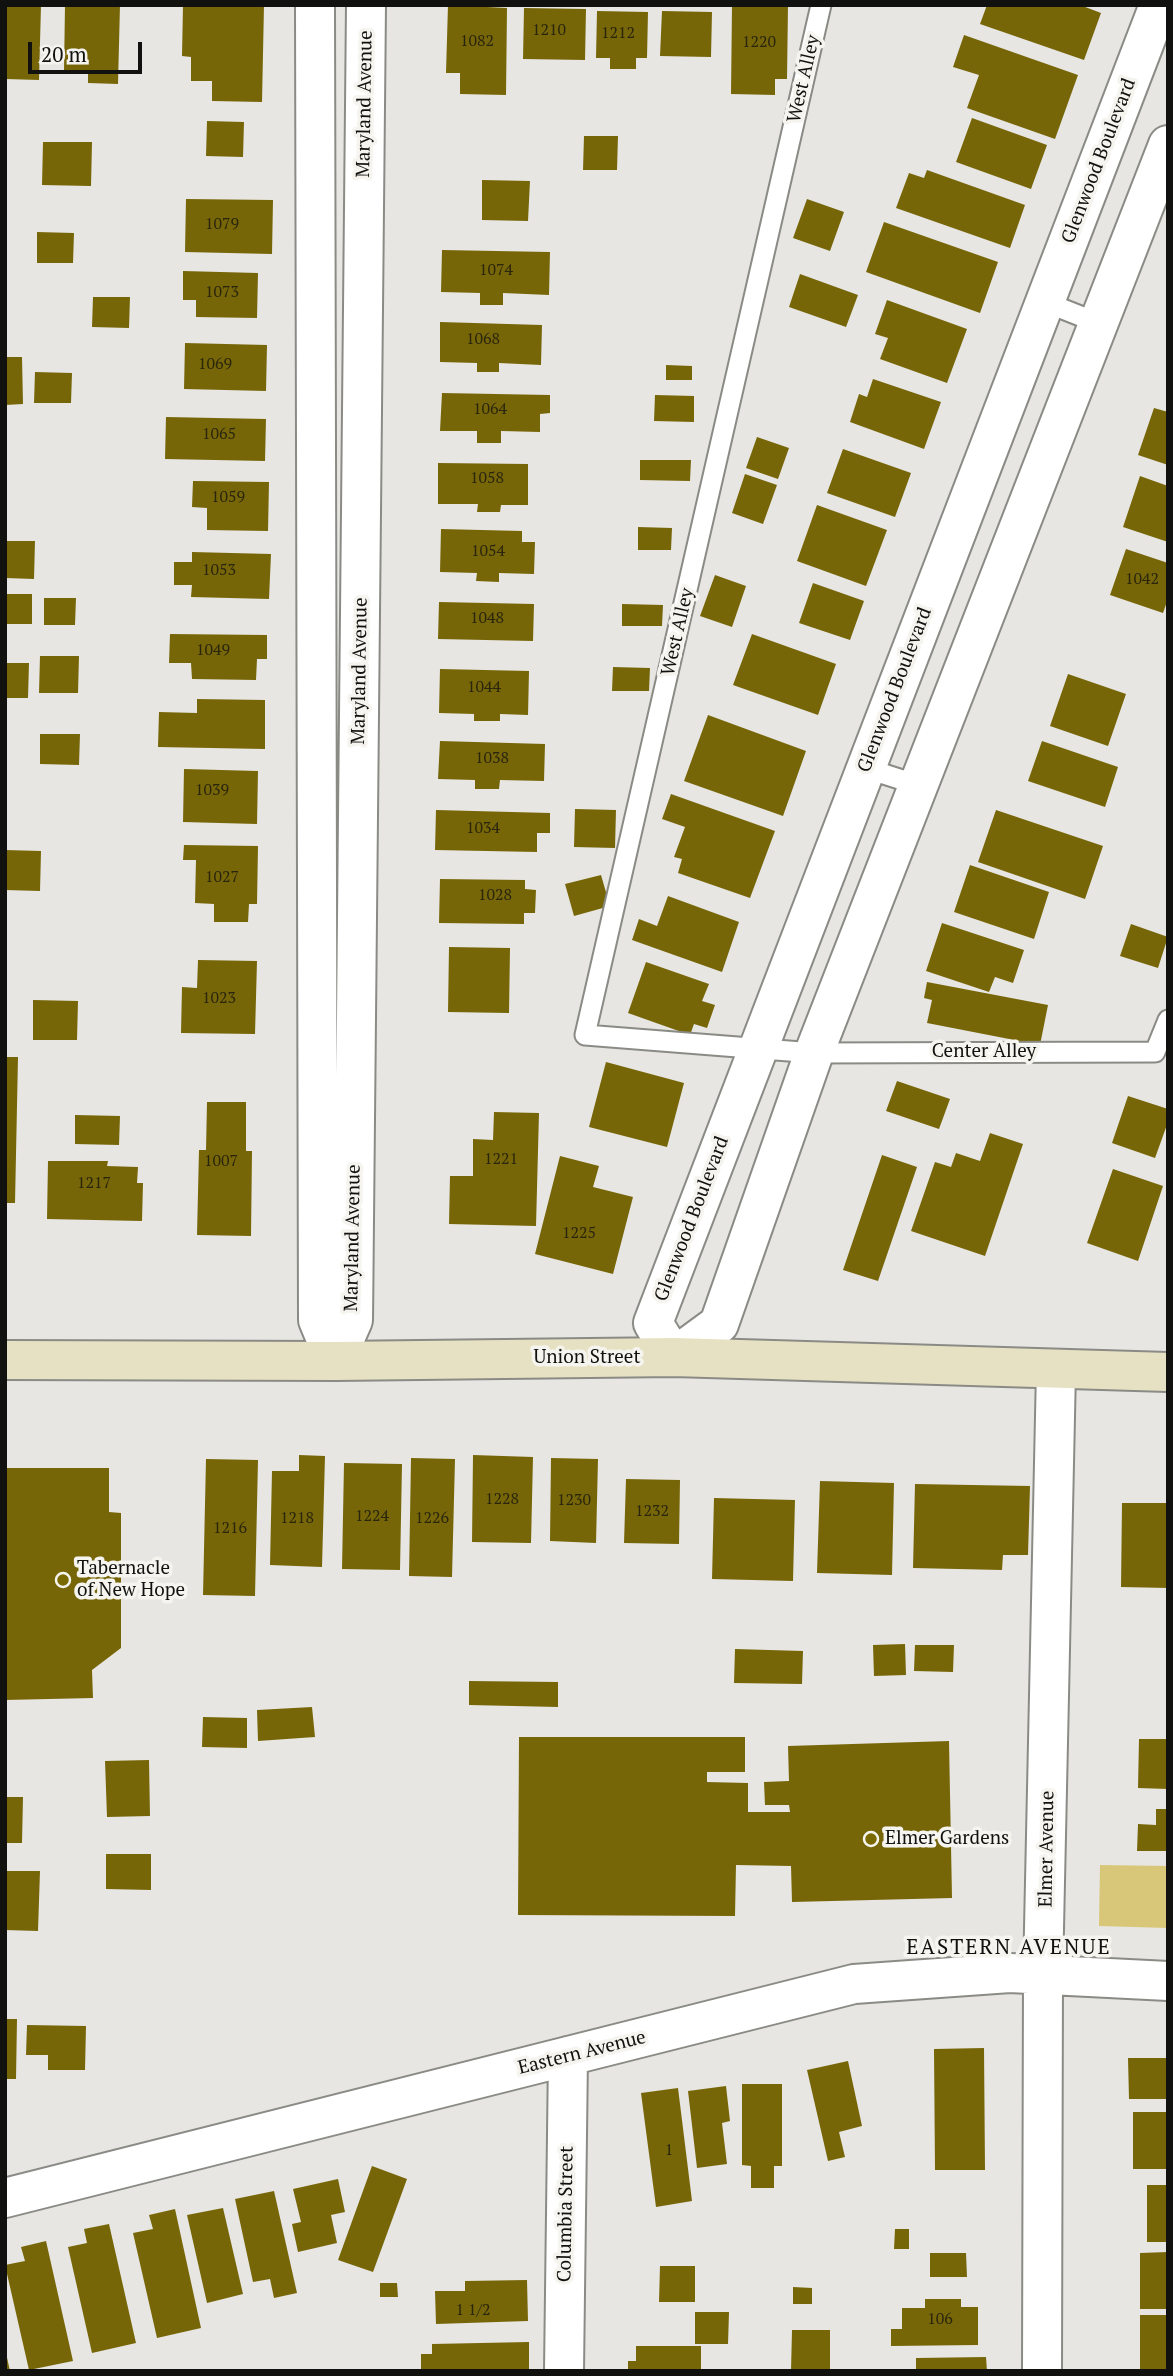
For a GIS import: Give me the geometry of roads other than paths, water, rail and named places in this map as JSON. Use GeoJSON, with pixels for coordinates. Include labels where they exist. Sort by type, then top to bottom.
{"type":"FeatureCollection","features":[{"type":"Feature","properties":{"kind":"main road","name":"Union Street"},"geometry":{"type":"LineString","coordinates":[[5,1360],[335,1361],[674,1357],[1168,1373]]}},
{"type":"Feature","properties":{"kind":"street","name":"Maryland Avenue"},"geometry":{"type":"LineString","coordinates":[[315,5],[318,1320],[335,1361]]}},
{"type":"Feature","properties":{"kind":"street","name":"Maryland Avenue"},"geometry":{"type":"LineString","coordinates":[[335,1361],[353,1321],[366,5]]}},
{"type":"Feature","properties":{"kind":"street","name":"Glenwood Boulevard"},"geometry":{"type":"LineString","coordinates":[[674,1357],[653,1323],[1159,5]]}},
{"type":"Feature","properties":{"kind":"street"},"geometry":{"type":"LineString","coordinates":[[674,1357],[719,1324],[814,1053],[1168,145]]}},
{"type":"Feature","properties":{"kind":"street","name":"Elmer Avenue"},"geometry":{"type":"LineString","coordinates":[[1042,2371],[1043,1975],[1056,1370]]}},
{"type":"Feature","properties":{"kind":"street","name":"Eastern Avenue"},"geometry":{"type":"LineString","coordinates":[[5,2198],[854,1984],[1010,1973],[1168,1981]]}},
{"type":"Feature","properties":{"kind":"street","name":"Columbia Street"},"geometry":{"type":"LineString","coordinates":[[564,2371],[568,2056]]}},
{"type":"Feature","properties":{"kind":"lane","name":"West Alley"},"geometry":{"type":"LineString","coordinates":[[814,1053],[585,1035],[821,5]]}},
{"type":"Feature","properties":{"kind":"lane"},"geometry":{"type":"LineString","coordinates":[[1045,302],[1098,323]]}},
{"type":"Feature","properties":{"kind":"lane"},"geometry":{"type":"LineString","coordinates":[[317,661],[360,659]]}},
{"type":"Feature","properties":{"kind":"lane"},"geometry":{"type":"LineString","coordinates":[[865,768],[918,785]]}},
{"type":"Feature","properties":{"kind":"lane","name":"Center Alley"},"geometry":{"type":"LineString","coordinates":[[814,1053],[1161,1053],[1168,1020]]}},
{"type":"Feature","properties":{"kind":"place","name":"Tabernacle of New Hope"},"geometry":{"type":"Point","coordinates":[63,1580]}},
{"type":"Feature","properties":{"kind":"place","name":"Elmer Gardens"},"geometry":{"type":"Point","coordinates":[871,1839]}},
{"type":"Feature","properties":{"kind":"district","name":"EASTERN AVENUE"},"geometry":{"type":"Point","coordinates":[1009,1948]}}]}
